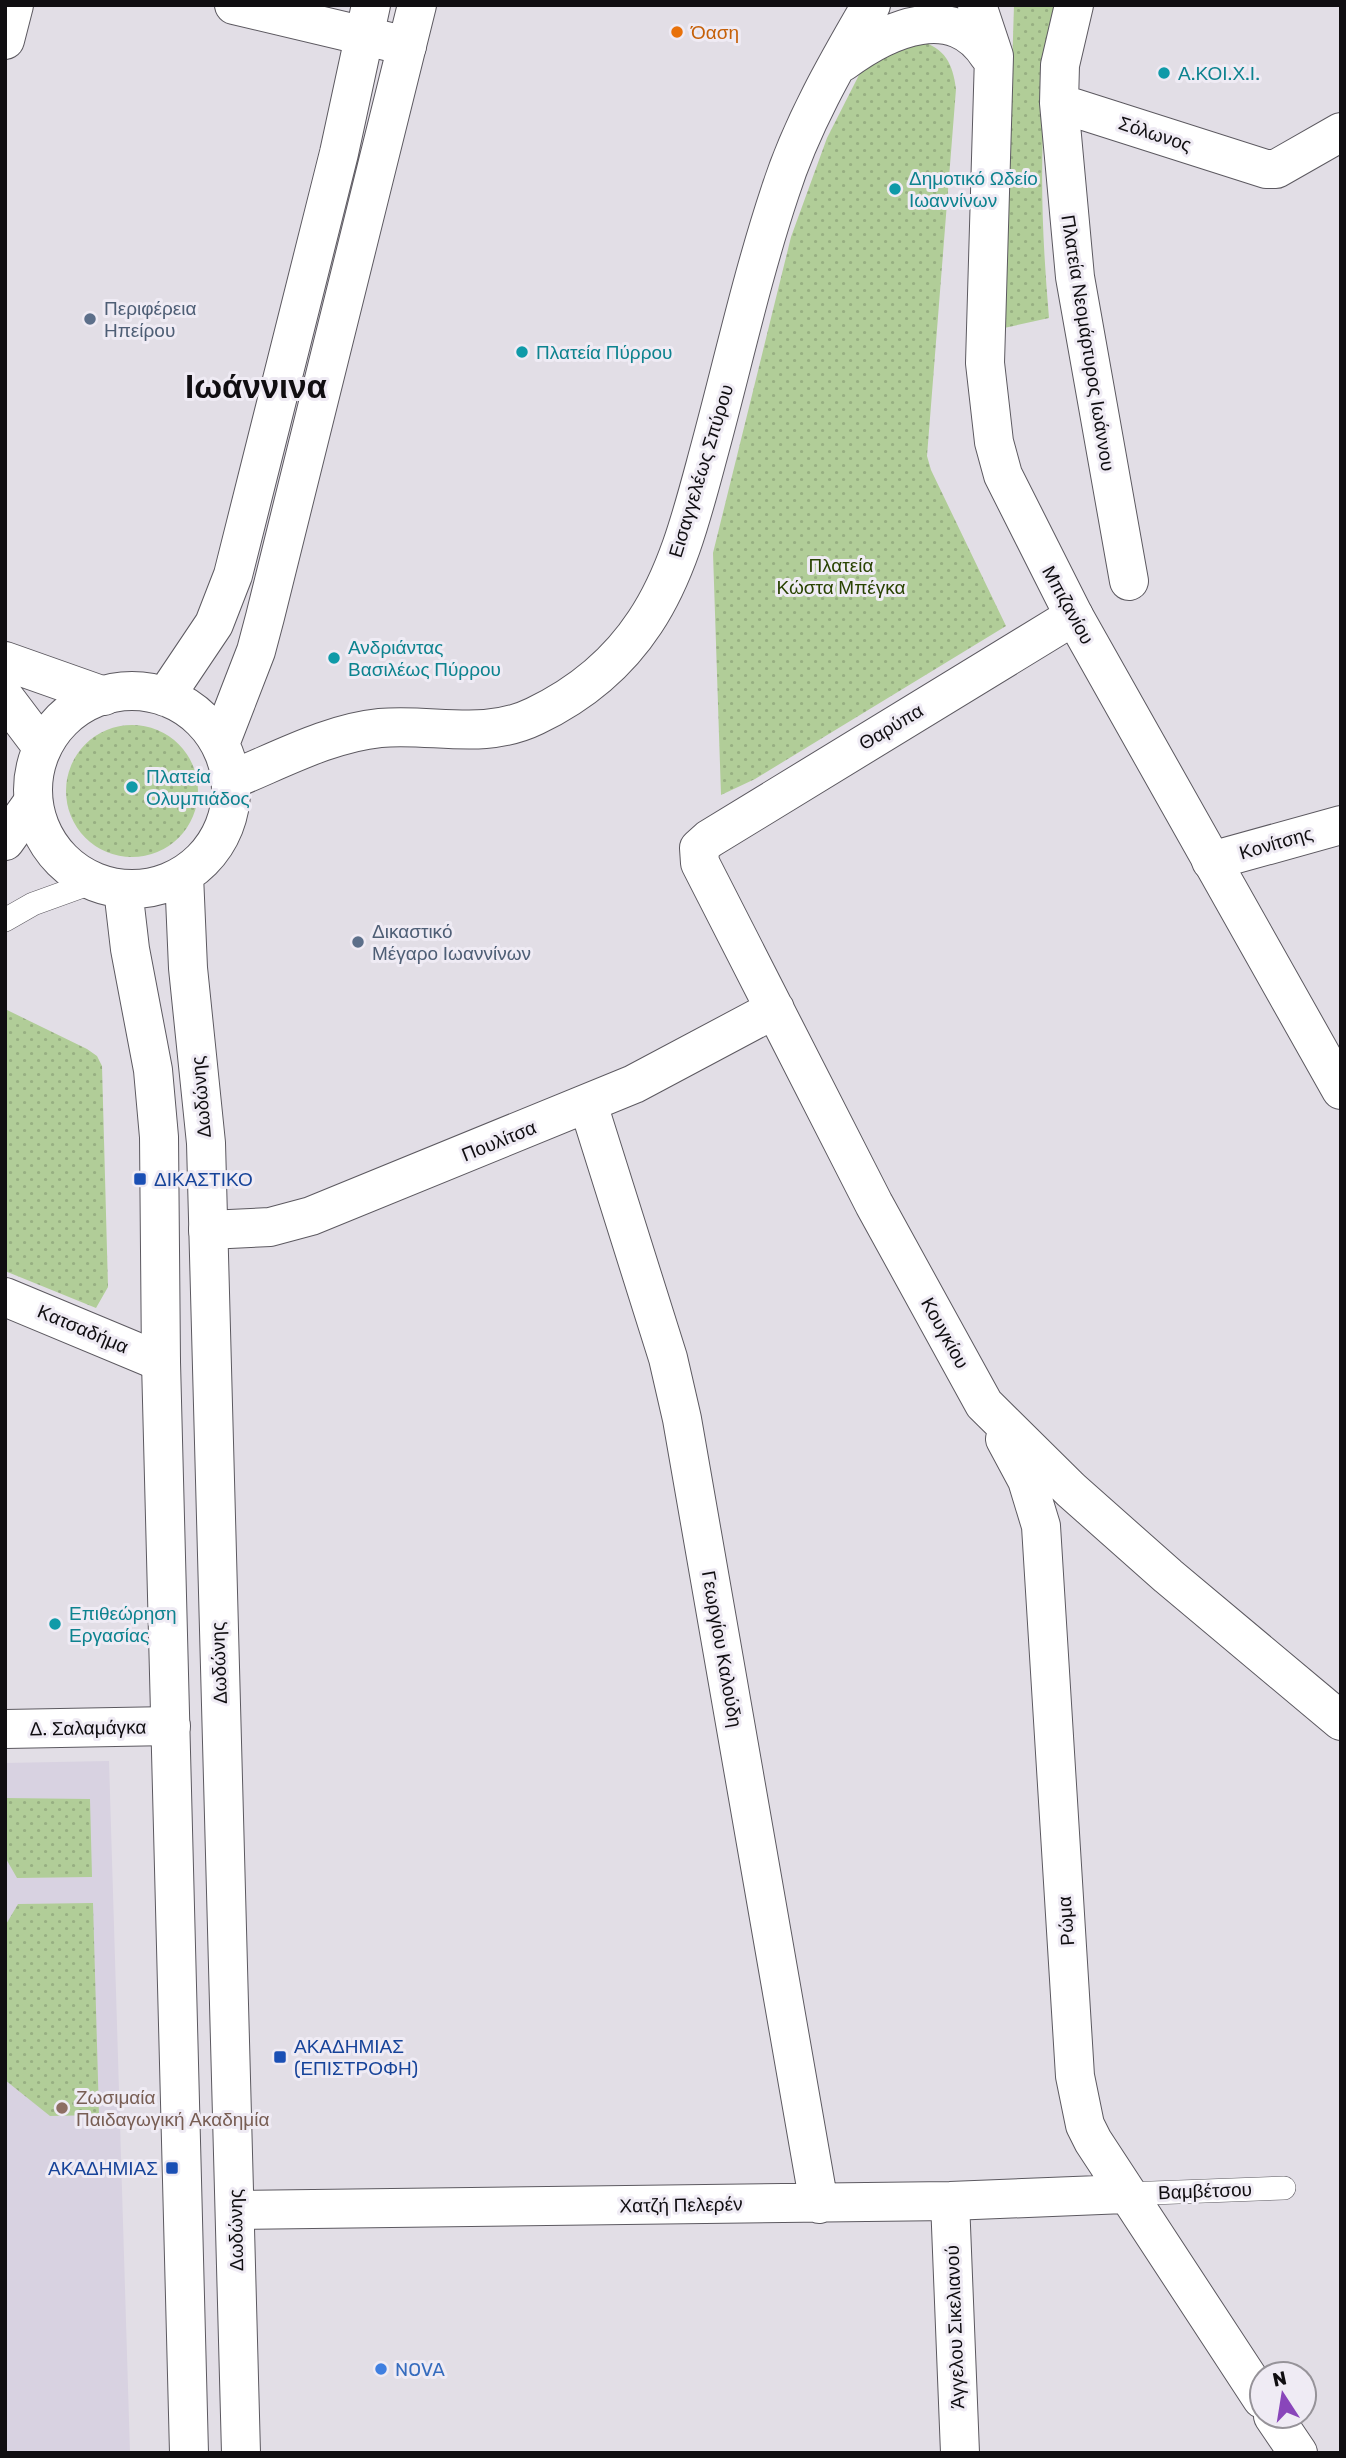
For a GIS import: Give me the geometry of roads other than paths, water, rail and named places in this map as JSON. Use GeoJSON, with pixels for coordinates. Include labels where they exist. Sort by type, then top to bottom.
{"type":"FeatureCollection","features":[{"type":"Feature","properties":{"kind":"street"},"geometry":{"type":"LineString","coordinates":[[5,40],[14,5]]}},
{"type":"Feature","properties":{"kind":"street"},"geometry":{"type":"LineString","coordinates":[[234,5],[368,21],[407,46]]}},
{"type":"Feature","properties":{"kind":"street"},"geometry":{"type":"LineString","coordinates":[[220,744],[256,651],[418,5]]}},
{"type":"Feature","properties":{"kind":"street","name":"Εισαγγελέως Σπύρου"},"geometry":{"type":"LineString","coordinates":[[231,780],[323,743],[364,730],[394,727],[474,731],[516,724],[579,691],[628,645],[652,612],[680,549],[780,192],[801,137],[871,5]]}},
{"type":"Feature","properties":{"kind":"street","name":"Μπιζανίου"},"geometry":{"type":"LineString","coordinates":[[977,5],[987,28],[994,66],[985,363],[990,416],[998,458],[1008,488],[1074,616],[1341,1090]]}},
{"type":"Feature","properties":{"kind":"street"},"geometry":{"type":"LineString","coordinates":[[1059,103],[1060,65],[1074,5]]}},
{"type":"Feature","properties":{"kind":"street"},"geometry":{"type":"LineString","coordinates":[[836,67],[883,35],[928,18],[945,18],[975,32],[994,66]]}},
{"type":"Feature","properties":{"kind":"street"},"geometry":{"type":"LineString","coordinates":[[165,697],[214,624],[233,575],[336,167],[368,21]]}},
{"type":"Feature","properties":{"kind":"street","name":"Σόλωνος"},"geometry":{"type":"LineString","coordinates":[[1059,103],[1266,169],[1276,169],[1341,132]]}},
{"type":"Feature","properties":{"kind":"street","name":"Πλατεία Νεομάρτυρος Ιωάννου"},"geometry":{"type":"LineString","coordinates":[[1059,103],[1075,277],[1129,581]]}},
{"type":"Feature","properties":{"kind":"street","name":"Θαρύπα"},"geometry":{"type":"LineString","coordinates":[[709,838],[1074,616]]}},
{"type":"Feature","properties":{"kind":"street"},"geometry":{"type":"LineString","coordinates":[[5,661],[104,695]]}},
{"type":"Feature","properties":{"kind":"street"},"geometry":{"type":"LineString","coordinates":[[131,691],[165,697],[202,719],[220,744],[231,780],[229,812],[217,841],[184,875],[155,887],[108,886],[67,866],[46,842],[33,802],[34,774],[43,747],[68,715],[104,695],[131,691]]}},
{"type":"Feature","properties":{"kind":"street"},"geometry":{"type":"LineString","coordinates":[[5,698],[43,747]]}},
{"type":"Feature","properties":{"kind":"street"},"geometry":{"type":"LineString","coordinates":[[5,841],[33,802]]}},
{"type":"Feature","properties":{"kind":"street","name":"Κονίτσης"},"geometry":{"type":"LineString","coordinates":[[1211,861],[1341,825]]}},
{"type":"Feature","properties":{"kind":"street","name":"Κουγκίου"},"geometry":{"type":"LineString","coordinates":[[709,838],[699,848],[700,863],[874,1204],[984,1404],[1071,1490],[1168,1576],[1341,1721]]}},
{"type":"Feature","properties":{"kind":"street","name":"Δωδώνης"},"geometry":{"type":"LineString","coordinates":[[184,875],[188,968],[206,1143],[241,2453]]}},
{"type":"Feature","properties":{"kind":"street"},"geometry":{"type":"LineString","coordinates":[[108,886],[130,948],[155,1082],[189,2453]]}},
{"type":"Feature","properties":{"kind":"street","name":"Πουλίτσα"},"geometry":{"type":"LineString","coordinates":[[208,1230],[270,1227],[311,1216],[634,1084],[775,1009]]}},
{"type":"Feature","properties":{"kind":"street","name":"Γεωργίου Καλούδη"},"geometry":{"type":"LineString","coordinates":[[588,1104],[668,1358],[682,1419],[819,2203]]}},
{"type":"Feature","properties":{"kind":"street","name":"Κατσαδήμα"},"geometry":{"type":"LineString","coordinates":[[5,1297],[160,1362]]}},
{"type":"Feature","properties":{"kind":"street","name":"Ρώμα"},"geometry":{"type":"LineString","coordinates":[[984,1404],[1027,1480],[1040,1516],[1075,2076],[1085,2124],[1125,2194],[1248,2378]]}},
{"type":"Feature","properties":{"kind":"street","name":"Δ. Σαλαμάγκα"},"geometry":{"type":"LineString","coordinates":[[5,1729],[171,1727]]}},
{"type":"Feature","properties":{"kind":"street","name":"Χατζή Πελερέν"},"geometry":{"type":"LineString","coordinates":[[236,2210],[950,2201],[1125,2194]]}},
{"type":"Feature","properties":{"kind":"street","name":"Άγγελου Σικελιανού"},"geometry":{"type":"LineString","coordinates":[[950,2201],[960,2453]]}},
{"type":"Feature","properties":{"kind":"street"},"geometry":{"type":"LineString","coordinates":[[1282,2430],[1298,2453]]}},
{"type":"Feature","properties":{"kind":"lane"},"geometry":{"type":"LineString","coordinates":[[5,920],[33,904],[108,886]]}},
{"type":"Feature","properties":{"kind":"lane","name":"Βαμβέτσου"},"geometry":{"type":"LineString","coordinates":[[1125,2194],[1284,2188]]}},
{"type":"Feature","properties":{"kind":"place","name":"Όαση"},"geometry":{"type":"Point","coordinates":[677,32]}},
{"type":"Feature","properties":{"kind":"place","name":"Α.ΚΟΙ.Χ.Ι."},"geometry":{"type":"Point","coordinates":[1164,73]}},
{"type":"Feature","properties":{"kind":"place","name":"Δημοτικό Ωδείο Ιωαννίνων"},"geometry":{"type":"Point","coordinates":[895,189]}},
{"type":"Feature","properties":{"kind":"place","name":"Περιφέρεια Ηπείρου"},"geometry":{"type":"Point","coordinates":[90,319]}},
{"type":"Feature","properties":{"kind":"place","name":"Πλατεία Πύρρου"},"geometry":{"type":"Point","coordinates":[522,352]}},
{"type":"Feature","properties":{"kind":"place","name":"Ανδριάντας Βασιλέως Πύρρου"},"geometry":{"type":"Point","coordinates":[334,658]}},
{"type":"Feature","properties":{"kind":"place","name":"Πλατεία Ολυμπιάδος"},"geometry":{"type":"Point","coordinates":[132,787]}},
{"type":"Feature","properties":{"kind":"place","name":"Δικαστικό Μέγαρο Ιωαννίνων"},"geometry":{"type":"Point","coordinates":[358,942]}},
{"type":"Feature","properties":{"kind":"place","name":"ΔΙΚΑΣΤΙΚΟ"},"geometry":{"type":"Point","coordinates":[140,1179]}},
{"type":"Feature","properties":{"kind":"place","name":"Επιθεώρηση Εργασίας"},"geometry":{"type":"Point","coordinates":[55,1624]}},
{"type":"Feature","properties":{"kind":"place","name":"ΑΚΑΔΗΜΙΑΣ (ΕΠΙΣΤΡΟΦΗ)"},"geometry":{"type":"Point","coordinates":[280,2057]}},
{"type":"Feature","properties":{"kind":"place","name":"Ζωσιμαία Παιδαγωγική Ακαδημία"},"geometry":{"type":"Point","coordinates":[62,2108]}},
{"type":"Feature","properties":{"kind":"place","name":"ΑΚΑΔΗΜΙΑΣ"},"geometry":{"type":"Point","coordinates":[172,2168]}},
{"type":"Feature","properties":{"kind":"place","name":"NOVA"},"geometry":{"type":"Point","coordinates":[381,2369]}},
{"type":"Feature","properties":{"kind":"district","name":"Ιωάννινα"},"geometry":{"type":"Point","coordinates":[256,386]}},
{"type":"Feature","properties":{"kind":"park label","name":"Πλατεία Κώστα Μπέγκα"},"geometry":{"type":"Point","coordinates":[841,576]}}]}
